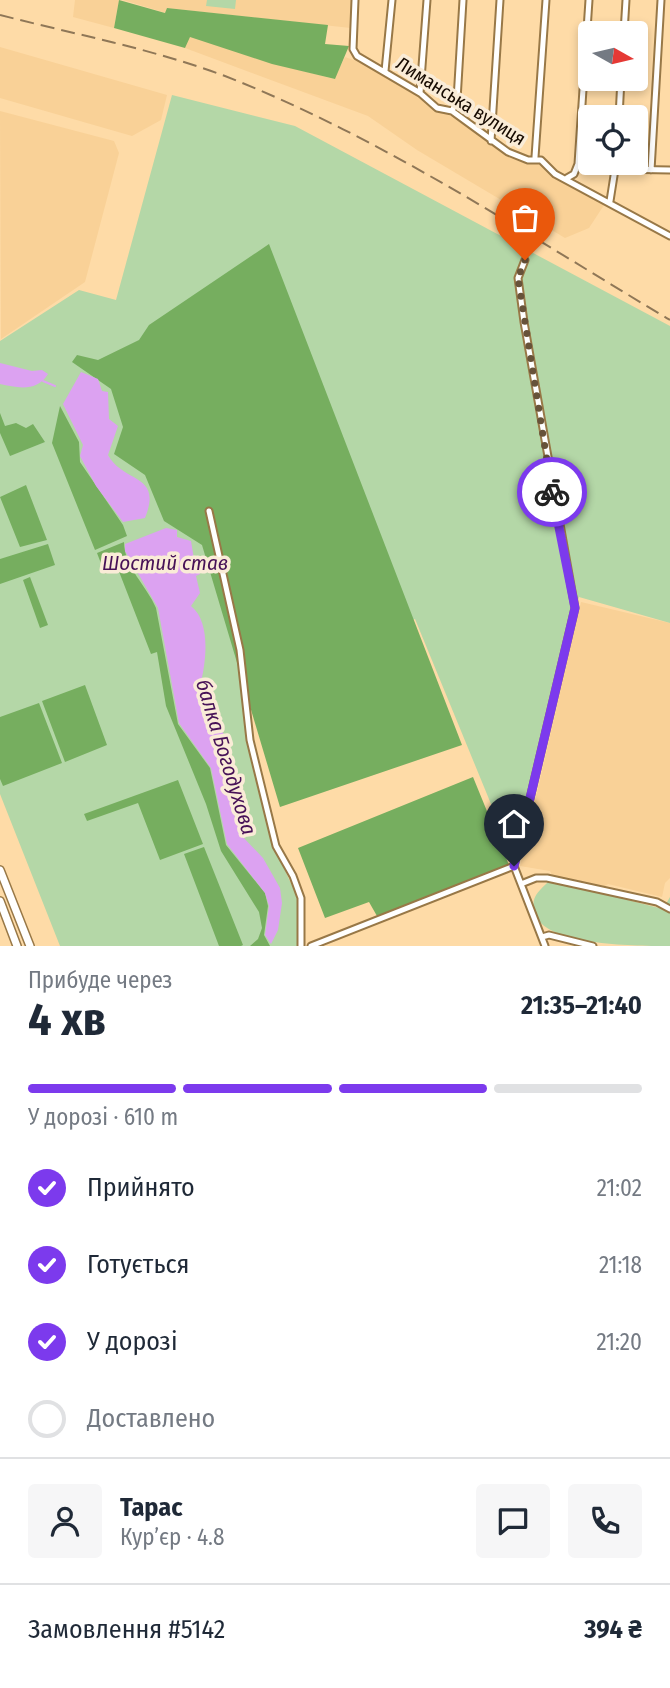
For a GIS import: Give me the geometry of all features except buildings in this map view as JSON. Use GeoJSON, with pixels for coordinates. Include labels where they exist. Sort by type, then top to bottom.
{"type":"FeatureCollection","features":[{"type":"Feature","properties":{"kind":"main road"},"geometry":{"type":"LineString","coordinates":[[0,870],[30,946]]}},
{"type":"Feature","properties":{"kind":"main road"},"geometry":{"type":"LineString","coordinates":[[0,901],[18,946]]}},
{"type":"Feature","properties":{"kind":"street","name":"Лиманська вулиця"},"geometry":{"type":"LineString","coordinates":[[355,0],[353,49],[357,56],[420,93],[437,108],[452,111],[491,141],[520,157],[535,157],[555,174],[610,201],[670,236]]}},
{"type":"Feature","properties":{"kind":"street"},"geometry":{"type":"LineString","coordinates":[[385,71],[391,0]]}},
{"type":"Feature","properties":{"kind":"street"},"geometry":{"type":"LineString","coordinates":[[420,93],[427,0]]}},
{"type":"Feature","properties":{"kind":"street"},"geometry":{"type":"LineString","coordinates":[[452,111],[457,100],[463,0]]}},
{"type":"Feature","properties":{"kind":"street"},"geometry":{"type":"LineString","coordinates":[[491,141],[500,0]]}},
{"type":"Feature","properties":{"kind":"street"},"geometry":{"type":"LineString","coordinates":[[535,157],[546,0]]}},
{"type":"Feature","properties":{"kind":"street"},"geometry":{"type":"LineString","coordinates":[[567,178],[574,174],[578,164],[589,0]]}},
{"type":"Feature","properties":{"kind":"street"},"geometry":{"type":"LineString","coordinates":[[625,21],[626,0]]}},
{"type":"Feature","properties":{"kind":"street"},"geometry":{"type":"LineString","coordinates":[[651,170],[661,0]]}},
{"type":"Feature","properties":{"kind":"street"},"geometry":{"type":"LineString","coordinates":[[648,170],[670,170]]}},
{"type":"Feature","properties":{"kind":"street"},"geometry":{"type":"LineString","coordinates":[[610,201],[614,175]]}},
{"type":"Feature","properties":{"kind":"street"},"geometry":{"type":"LineString","coordinates":[[525,260],[518,278],[524,322],[575,608],[514,866],[545,946]]}},
{"type":"Feature","properties":{"kind":"street"},"geometry":{"type":"LineString","coordinates":[[209,510],[240,650],[250,740],[276,846],[293,876],[301,898],[302,946]]}},
{"type":"Feature","properties":{"kind":"street"},"geometry":{"type":"LineString","coordinates":[[311,946],[514,866]]}},
{"type":"Feature","properties":{"kind":"street"},"geometry":{"type":"LineString","coordinates":[[521,884],[536,878],[547,878],[657,902],[670,909]]}},
{"type":"Feature","properties":{"kind":"street"},"geometry":{"type":"LineString","coordinates":[[542,937],[550,935],[593,946]]}},
{"type":"Feature","properties":{"kind":"shaded area"},"geometry":{"type":"Polygon","coordinates":[[[75,0],[119,0],[114,28],[73,17],[75,0]]]}},
{"type":"Feature","properties":{"kind":"shaded area"},"geometry":{"type":"Polygon","coordinates":[[[123,0],[353,0],[351,28],[167,8],[166,13],[123,0]]]}},
{"type":"Feature","properties":{"kind":"shaded area"},"geometry":{"type":"Polygon","coordinates":[[[189,36],[272,63],[334,79],[345,57],[376,68],[501,149],[520,160],[536,163],[606,202],[589,228],[565,238],[417,150],[368,116],[185,48],[189,36]]]}},
{"type":"Feature","properties":{"kind":"shaded area"},"geometry":{"type":"Polygon","coordinates":[[[0,47],[167,95],[161,120],[132,136],[0,98],[0,47]]]}},
{"type":"Feature","properties":{"kind":"shaded area"},"geometry":{"type":"Polygon","coordinates":[[[0,111],[114,141],[119,153],[85,282],[1,339],[0,111]]]}},
{"type":"Feature","properties":{"kind":"shaded area"},"geometry":{"type":"Polygon","coordinates":[[[581,602],[670,623],[670,878],[665,883],[662,897],[608,884],[601,889],[553,877],[550,871],[520,866],[581,602]]]}},
{"type":"Feature","properties":{"kind":"green space"},"geometry":{"type":"Polygon","coordinates":[[[119,0],[165,13],[167,8],[328,25],[325,44],[349,46],[335,79],[272,64],[190,37],[185,48],[114,28],[119,0]]]}},
{"type":"Feature","properties":{"kind":"green space"},"geometry":{"type":"Polygon","coordinates":[[[207,0],[236,0],[235,9],[206,6],[207,0]]]}},
{"type":"Feature","properties":{"kind":"green space"},"geometry":{"type":"Polygon","coordinates":[[[172,95],[295,126],[670,326],[670,623],[579,597],[512,855],[415,619],[244,691],[249,746],[273,844],[299,901],[299,946],[60,946],[0,794],[0,341],[79,290],[116,300],[172,95]]]}},
{"type":"Feature","properties":{"kind":"green space"},"geometry":{"type":"Polygon","coordinates":[[[269,244],[462,745],[280,807],[202,545],[164,521],[145,475],[114,454],[123,427],[111,389],[72,362],[77,355],[98,360],[139,340],[149,325],[269,244]]]}},
{"type":"Feature","properties":{"kind":"green space"},"geometry":{"type":"Polygon","coordinates":[[[60,406],[79,442],[80,462],[123,525],[127,536],[95,550],[52,443],[60,406]]]}},
{"type":"Feature","properties":{"kind":"green space"},"geometry":{"type":"Polygon","coordinates":[[[0,413],[5,426],[16,423],[26,428],[33,424],[45,442],[10,456],[0,433],[0,413]]]}},
{"type":"Feature","properties":{"kind":"green space"},"geometry":{"type":"Polygon","coordinates":[[[26,485],[47,540],[20,547],[0,497],[26,485]]]}},
{"type":"Feature","properties":{"kind":"green space"},"geometry":{"type":"Polygon","coordinates":[[[124,542],[128,560],[156,608],[178,724],[210,768],[226,845],[265,893],[268,906],[264,935],[270,946],[250,946],[258,939],[262,928],[259,912],[221,851],[206,804],[166,706],[157,652],[151,654],[118,569],[105,574],[97,553],[124,542]]]}},
{"type":"Feature","properties":{"kind":"green space"},"geometry":{"type":"Polygon","coordinates":[[[48,544],[55,565],[0,584],[0,559],[48,544]]]}},
{"type":"Feature","properties":{"kind":"green space"},"geometry":{"type":"Polygon","coordinates":[[[30,577],[48,625],[40,628],[23,580],[30,577]]]}},
{"type":"Feature","properties":{"kind":"green space"},"geometry":{"type":"Polygon","coordinates":[[[85,685],[107,745],[65,762],[42,701],[85,685]]]}},
{"type":"Feature","properties":{"kind":"green space"},"geometry":{"type":"Polygon","coordinates":[[[39,703],[62,763],[3,786],[0,779],[0,717],[39,703]]]}},
{"type":"Feature","properties":{"kind":"green space"},"geometry":{"type":"Polygon","coordinates":[[[473,777],[509,865],[377,916],[369,902],[325,918],[298,848],[473,777]]]}},
{"type":"Feature","properties":{"kind":"green space"},"geometry":{"type":"Polygon","coordinates":[[[178,780],[203,844],[160,860],[138,803],[87,821],[84,814],[178,780]]]}},
{"type":"Feature","properties":{"kind":"green space"},"geometry":{"type":"Polygon","coordinates":[[[204,847],[243,945],[241,946],[219,946],[184,854],[204,847]]]}},
{"type":"Feature","properties":{"kind":"green space"},"geometry":{"type":"Polygon","coordinates":[[[550,880],[663,909],[670,897],[670,946],[638,946],[576,939],[544,926],[536,916],[533,905],[538,892],[550,880]]]}},
{"type":"Feature","properties":{"kind":"water"},"geometry":{"type":"Polygon","coordinates":[[[0,363],[32,371],[42,370],[48,374],[44,380],[33,386],[0,384],[0,363]]]}},
{"type":"Feature","properties":{"kind":"water"},"geometry":{"type":"Polygon","coordinates":[[[81,372],[98,379],[102,391],[108,392],[109,419],[118,426],[108,455],[123,471],[145,486],[149,493],[149,504],[145,518],[123,522],[96,486],[80,456],[83,445],[63,404],[81,372]]]}},
{"type":"Feature","properties":{"kind":"water","name":"Шостий став"},"geometry":{"type":"Polygon","coordinates":[[[166,528],[177,530],[177,537],[191,541],[194,559],[198,562],[200,574],[196,576],[200,593],[191,606],[202,622],[204,632],[205,653],[201,682],[206,688],[203,696],[228,742],[228,765],[237,799],[234,814],[241,835],[263,858],[280,888],[282,903],[278,930],[271,944],[265,935],[269,906],[265,893],[227,844],[211,768],[179,723],[158,608],[125,551],[125,544],[166,528]]]}},
{"type":"Feature","properties":{"kind":"waterway","name":"балка Богодухова"},"geometry":{"type":"LineString","coordinates":[[43,381],[55,386]]}},
{"type":"Feature","properties":{"kind":"railway"},"geometry":{"type":"LineString","coordinates":[[0,15],[198,66],[283,101],[341,128],[452,189],[670,320]]}},
{"type":"Feature","properties":{"kind":"way so far"},"geometry":{"type":"LineString","coordinates":[[525,260],[518,278],[552,492]]}},
{"type":"Feature","properties":{"kind":"route"},"geometry":{"type":"LineString","coordinates":[[514,866],[575,608],[552,492]]}}]}
